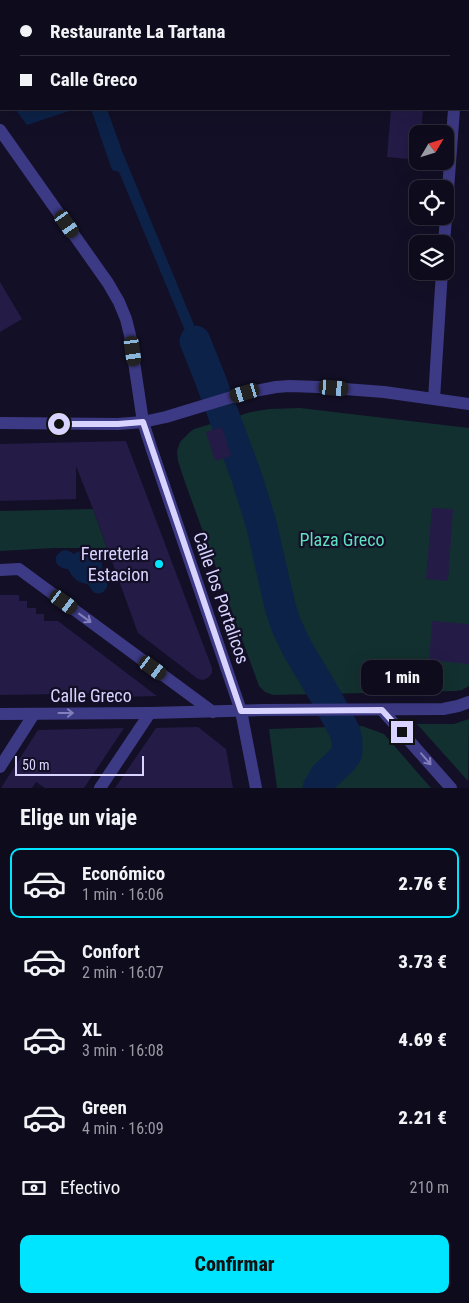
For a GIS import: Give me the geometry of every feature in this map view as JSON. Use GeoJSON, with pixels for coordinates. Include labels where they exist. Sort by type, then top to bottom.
{"type":"FeatureCollection","features":[{"type":"Feature","properties":{"kind":"street"},"geometry":{"type":"LineString","coordinates":[[445,235],[454,110]]}},
{"type":"Feature","properties":{"kind":"street","name":"Calle los Portalicos"},"geometry":{"type":"LineString","coordinates":[[0,130],[108,283],[126,319],[143,422],[241,711],[256,788]]}},
{"type":"Feature","properties":{"kind":"street"},"geometry":{"type":"LineString","coordinates":[[434,399],[441,280]]}},
{"type":"Feature","properties":{"kind":"street"},"geometry":{"type":"LineString","coordinates":[[0,423],[118,424],[143,422],[189,411],[245,393],[276,387],[308,386],[384,392],[469,404]]}},
{"type":"Feature","properties":{"kind":"street"},"geometry":{"type":"LineString","coordinates":[[0,570],[19,569],[212,712]]}},
{"type":"Feature","properties":{"kind":"street"},"geometry":{"type":"LineString","coordinates":[[241,711],[443,709],[469,702]]}},
{"type":"Feature","properties":{"kind":"street"},"geometry":{"type":"LineString","coordinates":[[379,710],[451,788]]}},
{"type":"Feature","properties":{"kind":"street","name":"Calle Greco"},"geometry":{"type":"LineString","coordinates":[[0,714],[241,711]]}},
{"type":"Feature","properties":{"kind":"street"},"geometry":{"type":"LineString","coordinates":[[100,788],[150,713]]}},
{"type":"Feature","properties":{"kind":"street"},"geometry":{"type":"LineString","coordinates":[[0,766],[34,714]]}},
{"type":"Feature","properties":{"kind":"green space","name":"Plaza Greco"},"geometry":{"type":"Polygon","coordinates":[[[300,408],[469,428],[469,686],[456,691],[273,695],[265,692],[259,686],[186,485],[178,461],[177,451],[180,442],[194,429],[251,412],[269,409],[300,408]]]}},
{"type":"Feature","properties":{"kind":"green space"},"geometry":{"type":"Polygon","coordinates":[[[93,509],[107,548],[0,551],[0,511],[93,509]]]}},
{"type":"Feature","properties":{"kind":"green space"},"geometry":{"type":"Polygon","coordinates":[[[469,719],[468,781],[417,724],[454,724],[469,719]]]}},
{"type":"Feature","properties":{"kind":"green space"},"geometry":{"type":"Polygon","coordinates":[[[362,726],[384,734],[431,788],[277,788],[269,729],[362,726]]]}},
{"type":"Feature","properties":{"kind":"water"},"geometry":{"type":"Polygon","coordinates":[[[16,110],[69,110],[69,111],[27,125],[16,110]]]}},
{"type":"Feature","properties":{"kind":"water"},"geometry":{"type":"Polygon","coordinates":[[[91,110],[107,110],[122,151],[216,378],[206,381],[119,172],[112,170],[91,110]]]}},
{"type":"Feature","properties":{"kind":"water"},"geometry":{"type":"Polygon","coordinates":[[[64,550],[74,554],[87,550],[98,556],[102,564],[102,576],[107,582],[107,587],[104,591],[95,593],[88,584],[78,581],[68,569],[57,564],[57,555],[64,550]]]}},
{"type":"Feature","properties":{"kind":"building"},"geometry":{"type":"Polygon","coordinates":[[[391,110],[423,110],[422,125],[409,125],[409,159],[387,157],[391,110]]]}},
{"type":"Feature","properties":{"kind":"building"},"geometry":{"type":"Polygon","coordinates":[[[0,282],[22,319],[0,332],[0,282]]]}},
{"type":"Feature","properties":{"kind":"building"},"geometry":{"type":"Polygon","coordinates":[[[222,427],[231,456],[215,461],[206,432],[222,427]]]}},
{"type":"Feature","properties":{"kind":"building"},"geometry":{"type":"Polygon","coordinates":[[[126,441],[212,668],[212,673],[209,677],[203,680],[198,679],[138,633],[76,466],[76,499],[0,501],[0,444],[126,441]]]}},
{"type":"Feature","properties":{"kind":"building"},"geometry":{"type":"Polygon","coordinates":[[[432,508],[453,509],[448,581],[426,579],[432,508]]]}},
{"type":"Feature","properties":{"kind":"building"},"geometry":{"type":"Polygon","coordinates":[[[0,595],[19,595],[19,601],[27,601],[27,608],[36,608],[36,614],[44,614],[44,621],[58,621],[157,696],[123,697],[122,693],[0,695],[0,595]]]}},
{"type":"Feature","properties":{"kind":"building"},"geometry":{"type":"Polygon","coordinates":[[[432,621],[469,624],[469,664],[429,660],[432,621]]]}},
{"type":"Feature","properties":{"kind":"building"},"geometry":{"type":"Polygon","coordinates":[[[198,727],[226,749],[233,788],[115,788],[156,728],[198,727]]]}},
{"type":"Feature","properties":{"kind":"building"},"geometry":{"type":"Polygon","coordinates":[[[124,728],[84,788],[45,788],[36,782],[32,788],[1,788],[38,730],[124,728]]]}},
{"type":"Feature","properties":{"kind":"waterway"},"geometry":{"type":"LineString","coordinates":[[195,341],[246,475],[261,523],[286,625],[345,732],[347,753],[325,776],[318,788]]}},
{"type":"Feature","properties":{"kind":"place","name":"Ferreteria Estacion"},"geometry":{"type":"Point","coordinates":[159,564]}},
{"type":"Feature","properties":{"kind":"route"},"geometry":{"type":"LineString","coordinates":[[59,424],[143,422],[241,711],[382,710],[402,732]]}}]}
